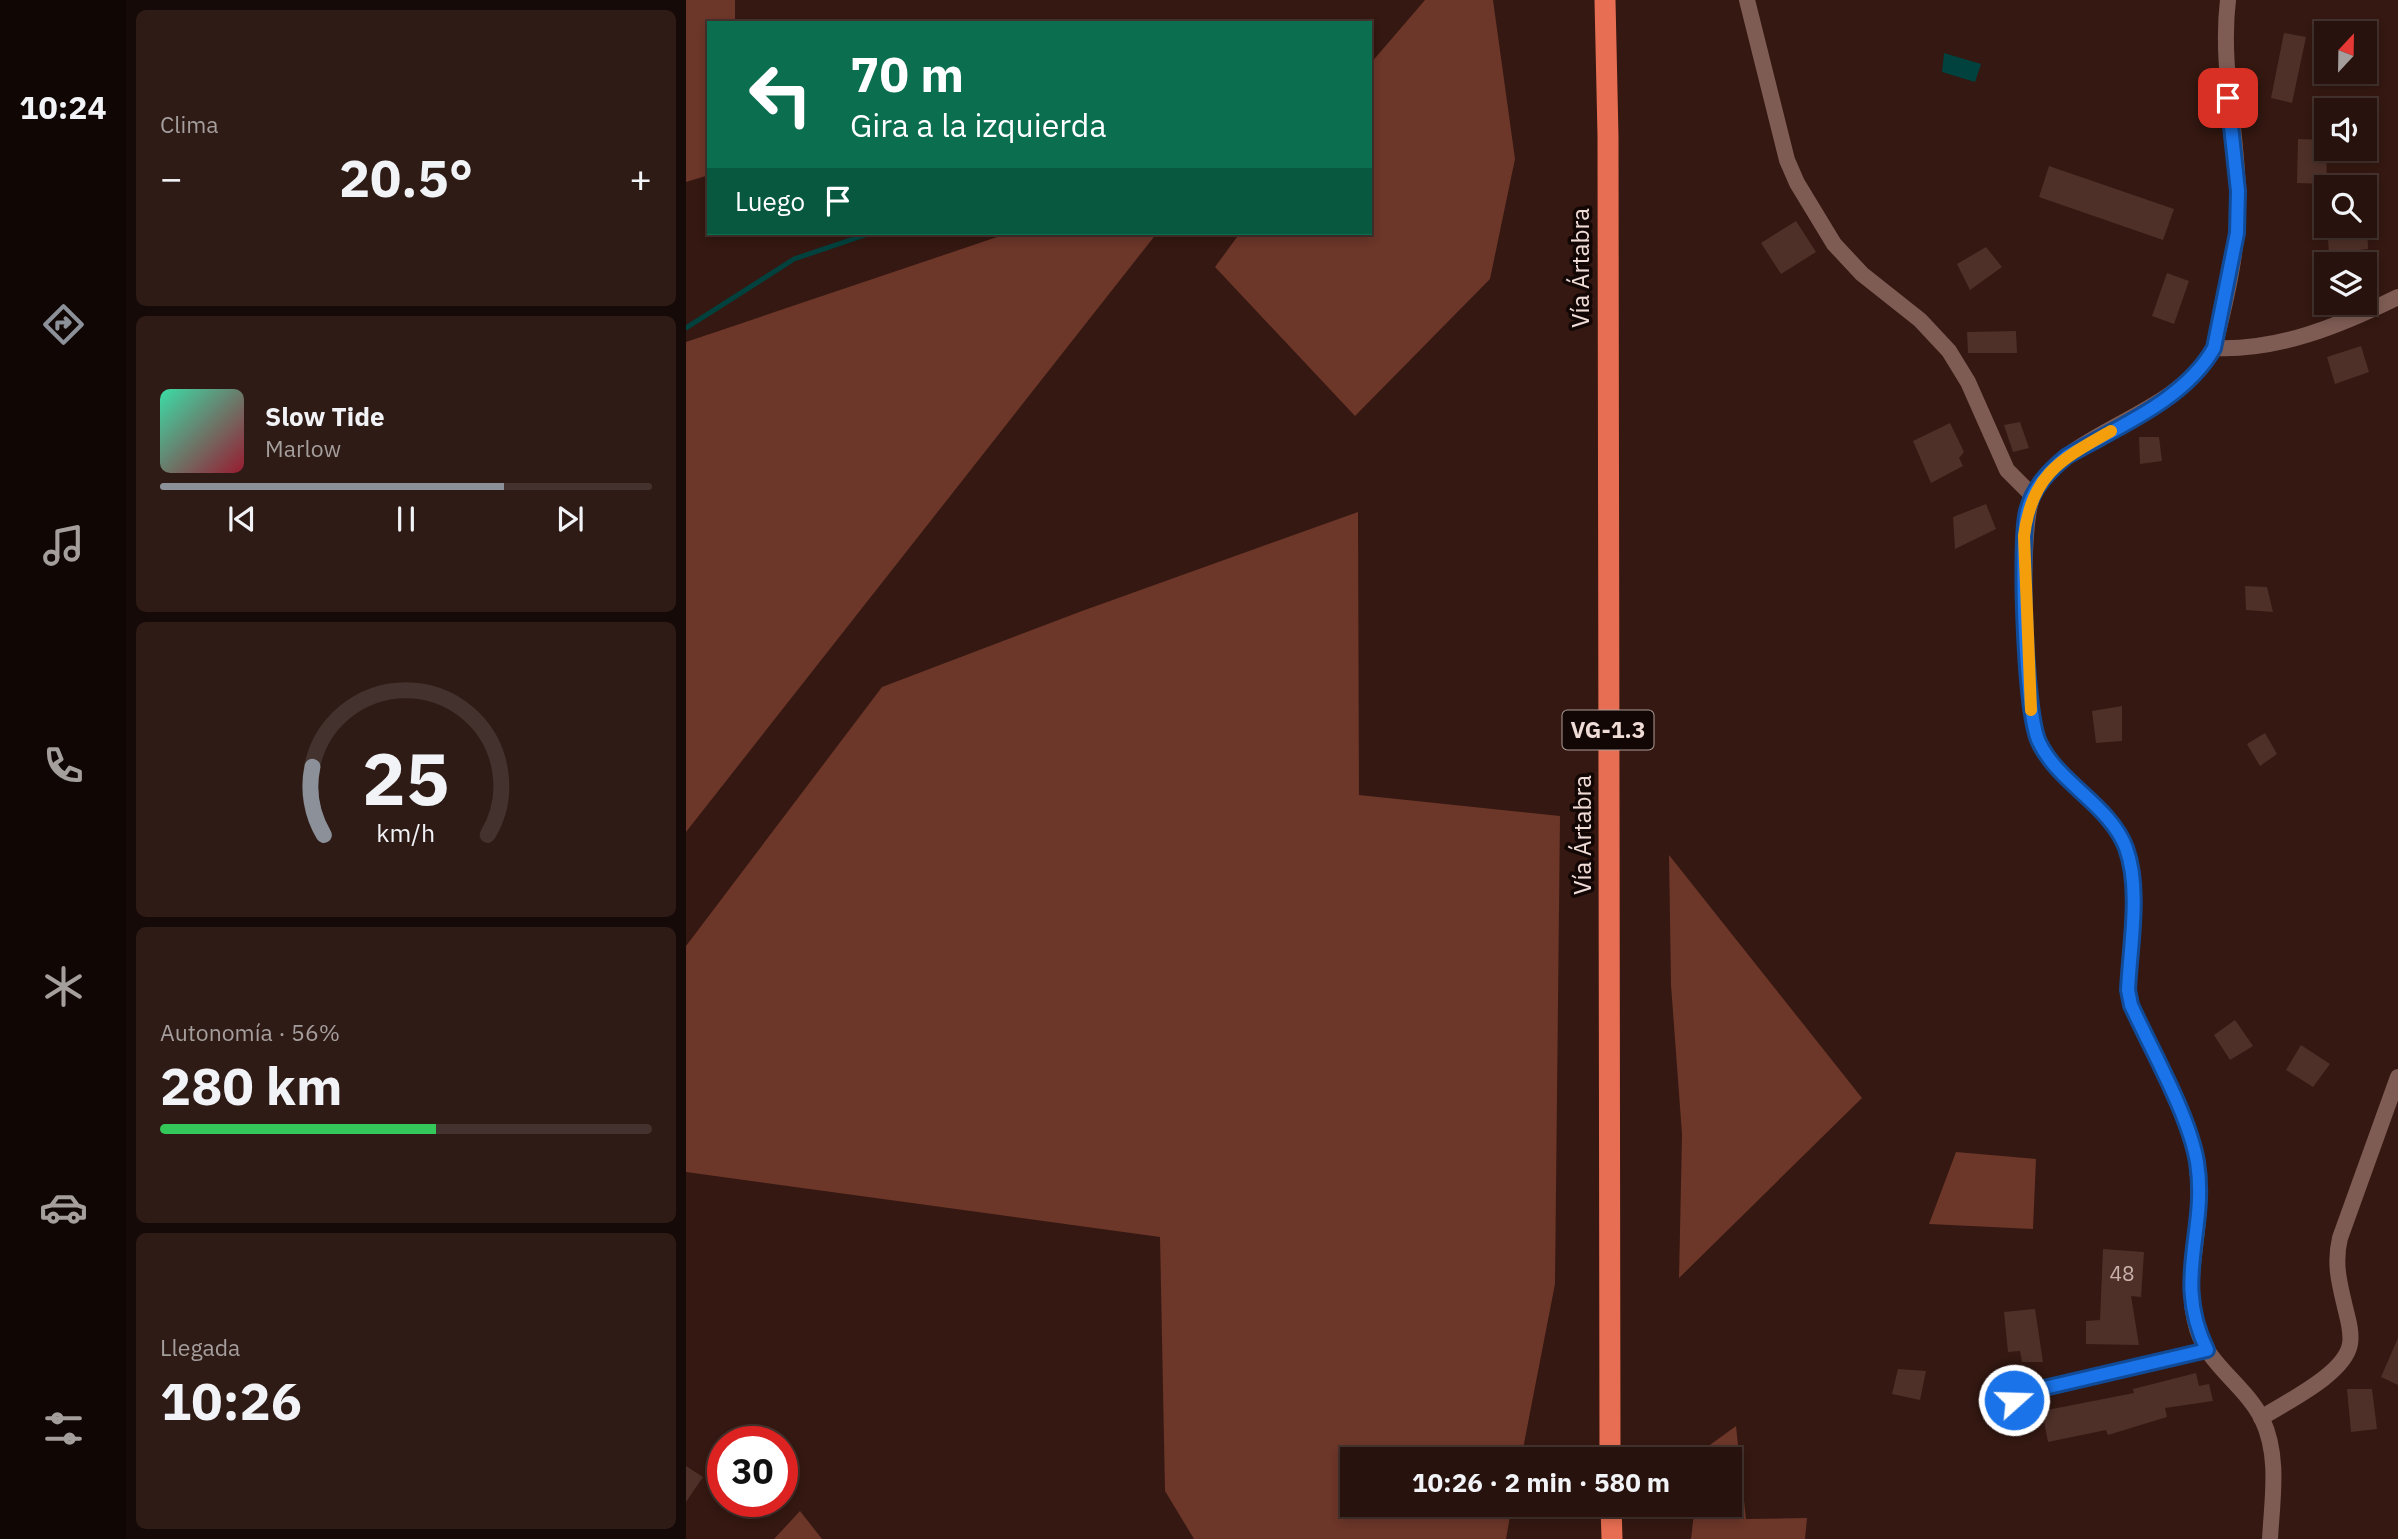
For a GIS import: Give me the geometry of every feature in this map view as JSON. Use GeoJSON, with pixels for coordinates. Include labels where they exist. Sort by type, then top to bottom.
{"type":"FeatureCollection","features":[{"type":"Feature","properties":{"kind":"highway","name":"Vía Ártabra"},"geometry":{"type":"LineString","coordinates":[[1605,0],[1608,136],[1610,1447]]}},
{"type":"Feature","properties":{"kind":"highway"},"geometry":{"type":"LineString","coordinates":[[1611,1517],[1612,1539]]}},
{"type":"Feature","properties":{"kind":"street"},"geometry":{"type":"LineString","coordinates":[[1747,0],[1787,160],[1797,183],[1834,244],[1861,274],[1920,320],[1949,351],[1968,382],[2007,470],[2033,496]]}},
{"type":"Feature","properties":{"kind":"street"},"geometry":{"type":"LineString","coordinates":[[2228,0],[2228,98],[2238,191],[2237,233],[2214,348],[2207,360],[2179,389],[2067,456],[2041,480],[2027,511],[2024,536],[2028,682],[2032,726],[2039,744],[2056,768],[2111,824],[2125,845],[2134,875],[2128,990],[2131,1005],[2189,1131],[2197,1162],[2199,1203],[2190,1300],[2198,1331],[2207,1350],[2261,1418],[2270,1444],[2274,1476],[2270,1539]]}},
{"type":"Feature","properties":{"kind":"street"},"geometry":{"type":"LineString","coordinates":[[2214,348],[2235,349],[2318,332],[2347,322],[2398,297]]}},
{"type":"Feature","properties":{"kind":"street"},"geometry":{"type":"LineString","coordinates":[[2261,1418],[2335,1370],[2346,1356],[2351,1343],[2350,1328],[2337,1275],[2336,1258],[2340,1238],[2398,1077]]}},
{"type":"Feature","properties":{"kind":"street"},"geometry":{"type":"LineString","coordinates":[[2014,1400],[2040,1389],[2207,1350]]}},
{"type":"Feature","properties":{"kind":"shaded area"},"geometry":{"type":"Polygon","coordinates":[[[686,0],[735,0],[735,21],[707,21],[707,176],[686,182],[686,0]]]}},
{"type":"Feature","properties":{"kind":"shaded area"},"geometry":{"type":"Polygon","coordinates":[[[1425,0],[1493,0],[1515,159],[1490,279],[1355,416],[1215,267],[1239,235],[1372,235],[1372,62],[1425,0]]]}},
{"type":"Feature","properties":{"kind":"shaded area"},"geometry":{"type":"Polygon","coordinates":[[[1003,235],[1155,235],[686,832],[686,342],[1003,235]]]}},
{"type":"Feature","properties":{"kind":"shaded area"},"geometry":{"type":"Polygon","coordinates":[[[1358,512],[1359,795],[1560,816],[1555,1284],[1523,1447],[1340,1447],[1340,1517],[1510,1517],[1506,1539],[1194,1539],[1165,1491],[1160,1237],[686,1172],[686,946],[882,687],[1082,611],[1358,512]]]}},
{"type":"Feature","properties":{"kind":"shaded area"},"geometry":{"type":"Polygon","coordinates":[[[1669,855],[1862,1098],[1679,1278],[1682,1134],[1671,985],[1669,855]]]}},
{"type":"Feature","properties":{"kind":"shaded area"},"geometry":{"type":"Polygon","coordinates":[[[1956,1152],[2036,1159],[2033,1229],[1929,1224],[1956,1152]]]}},
{"type":"Feature","properties":{"kind":"shaded area"},"geometry":{"type":"Polygon","coordinates":[[[1736,1426],[1738,1447],[1707,1447],[1736,1426]]]}},
{"type":"Feature","properties":{"kind":"shaded area"},"geometry":{"type":"Polygon","coordinates":[[[1742,1482],[1746,1519],[1807,1518],[1805,1539],[1691,1539],[1694,1517],[1742,1517],[1742,1482]]]}},
{"type":"Feature","properties":{"kind":"shaded area"},"geometry":{"type":"Polygon","coordinates":[[[800,1511],[822,1539],[774,1539],[794,1517],[798,1517],[800,1511]]]}},
{"type":"Feature","properties":{"kind":"water"},"geometry":{"type":"Polygon","coordinates":[[[1944,53],[1981,64],[1975,82],[1942,72],[1944,53]]]}},
{"type":"Feature","properties":{"kind":"building"},"geometry":{"type":"Polygon","coordinates":[[[2284,33],[2306,37],[2292,103],[2271,98],[2284,33]]]}},
{"type":"Feature","properties":{"kind":"building"},"geometry":{"type":"Polygon","coordinates":[[[2298,139],[2314,140],[2314,161],[2326,161],[2327,175],[2314,175],[2314,184],[2297,183],[2298,139]]]}},
{"type":"Feature","properties":{"kind":"building"},"geometry":{"type":"Polygon","coordinates":[[[2049,166],[2174,209],[2163,240],[2039,197],[2049,166]]]}},
{"type":"Feature","properties":{"kind":"building"},"geometry":{"type":"Polygon","coordinates":[[[1796,221],[1816,252],[1781,274],[1761,243],[1796,221]]]}},
{"type":"Feature","properties":{"kind":"building"},"geometry":{"type":"Polygon","coordinates":[[[2328,238],[2368,238],[2368,249],[2329,252],[2328,238]]]}},
{"type":"Feature","properties":{"kind":"building"},"geometry":{"type":"Polygon","coordinates":[[[1986,247],[2002,267],[1970,290],[1957,264],[1986,247]]]}},
{"type":"Feature","properties":{"kind":"building"},"geometry":{"type":"Polygon","coordinates":[[[2167,273],[2189,281],[2174,324],[2152,316],[2167,273]]]}},
{"type":"Feature","properties":{"kind":"building"},"geometry":{"type":"Polygon","coordinates":[[[2016,331],[2017,353],[1968,353],[1967,332],[2016,331]]]}},
{"type":"Feature","properties":{"kind":"building"},"geometry":{"type":"Polygon","coordinates":[[[2361,346],[2369,372],[2335,384],[2327,357],[2361,346]]]}},
{"type":"Feature","properties":{"kind":"building"},"geometry":{"type":"Polygon","coordinates":[[[2020,422],[2029,448],[2013,452],[2004,425],[2020,422]]]}},
{"type":"Feature","properties":{"kind":"building"},"geometry":{"type":"Polygon","coordinates":[[[1950,423],[1964,452],[1959,458],[1963,466],[1931,483],[1913,441],[1950,423]]]}},
{"type":"Feature","properties":{"kind":"building"},"geometry":{"type":"Polygon","coordinates":[[[2139,437],[2159,437],[2162,461],[2140,464],[2139,437]]]}},
{"type":"Feature","properties":{"kind":"building"},"geometry":{"type":"Polygon","coordinates":[[[1986,504],[1996,529],[1955,549],[1953,517],[1986,504]]]}},
{"type":"Feature","properties":{"kind":"building"},"geometry":{"type":"Polygon","coordinates":[[[2245,586],[2267,587],[2273,612],[2246,610],[2245,586]]]}},
{"type":"Feature","properties":{"kind":"building"},"geometry":{"type":"Polygon","coordinates":[[[2122,706],[2122,741],[2096,743],[2092,711],[2122,706]]]}},
{"type":"Feature","properties":{"kind":"building"},"geometry":{"type":"Polygon","coordinates":[[[2265,733],[2277,754],[2260,766],[2247,744],[2265,733]]]}},
{"type":"Feature","properties":{"kind":"building"},"geometry":{"type":"Polygon","coordinates":[[[2235,1020],[2253,1046],[2230,1060],[2214,1035],[2235,1020]]]}},
{"type":"Feature","properties":{"kind":"building"},"geometry":{"type":"Polygon","coordinates":[[[2301,1045],[2330,1064],[2313,1087],[2286,1070],[2301,1045]]]}},
{"type":"Feature","properties":{"kind":"building"},"geometry":{"type":"Polygon","coordinates":[[[2103,1249],[2144,1252],[2141,1297],[2131,1296],[2139,1345],[2086,1344],[2086,1321],[2100,1320],[2103,1249]]]}},
{"type":"Feature","properties":{"kind":"building"},"geometry":{"type":"Polygon","coordinates":[[[2035,1309],[2043,1362],[2022,1362],[2020,1351],[2008,1352],[2004,1312],[2035,1309]]]}},
{"type":"Feature","properties":{"kind":"building"},"geometry":{"type":"Polygon","coordinates":[[[2398,1338],[2398,1385],[2381,1377],[2398,1338]]]}},
{"type":"Feature","properties":{"kind":"building"},"geometry":{"type":"Polygon","coordinates":[[[1898,1369],[1926,1371],[1920,1400],[1892,1394],[1898,1369]]]}},
{"type":"Feature","properties":{"kind":"building"},"geometry":{"type":"Polygon","coordinates":[[[2196,1373],[2199,1386],[2209,1384],[2213,1401],[2165,1408],[2167,1417],[2108,1435],[2106,1430],[2048,1442],[2042,1411],[2134,1393],[2133,1389],[2196,1373]]]}},
{"type":"Feature","properties":{"kind":"building"},"geometry":{"type":"Polygon","coordinates":[[[2347,1389],[2372,1389],[2377,1429],[2351,1432],[2347,1389]]]}},
{"type":"Feature","properties":{"kind":"building"},"geometry":{"type":"Polygon","coordinates":[[[686,1466],[703,1477],[686,1502],[686,1466]]]}},
{"type":"Feature","properties":{"kind":"waterway"},"geometry":{"type":"LineString","coordinates":[[686,328],[794,259],[865,235]]}},
{"type":"Feature","properties":{"kind":"slow traffic"},"geometry":{"type":"LineString","coordinates":[[2031,710],[2024,536],[2027,511],[2041,480],[2052,468],[2067,456],[2111,431]]}},
{"type":"Feature","properties":{"kind":"route"},"geometry":{"type":"LineString","coordinates":[[2014,1400],[2040,1389],[2207,1350],[2198,1331],[2190,1300],[2199,1203],[2197,1162],[2189,1131],[2131,1005],[2128,990],[2134,875],[2125,845],[2111,824],[2056,768],[2039,744],[2032,726],[2028,682],[2024,536],[2027,511],[2033,496],[2041,480],[2052,468],[2067,456],[2179,389],[2196,373],[2214,348],[2233,265],[2237,233],[2238,191],[2228,98]]}}]}
